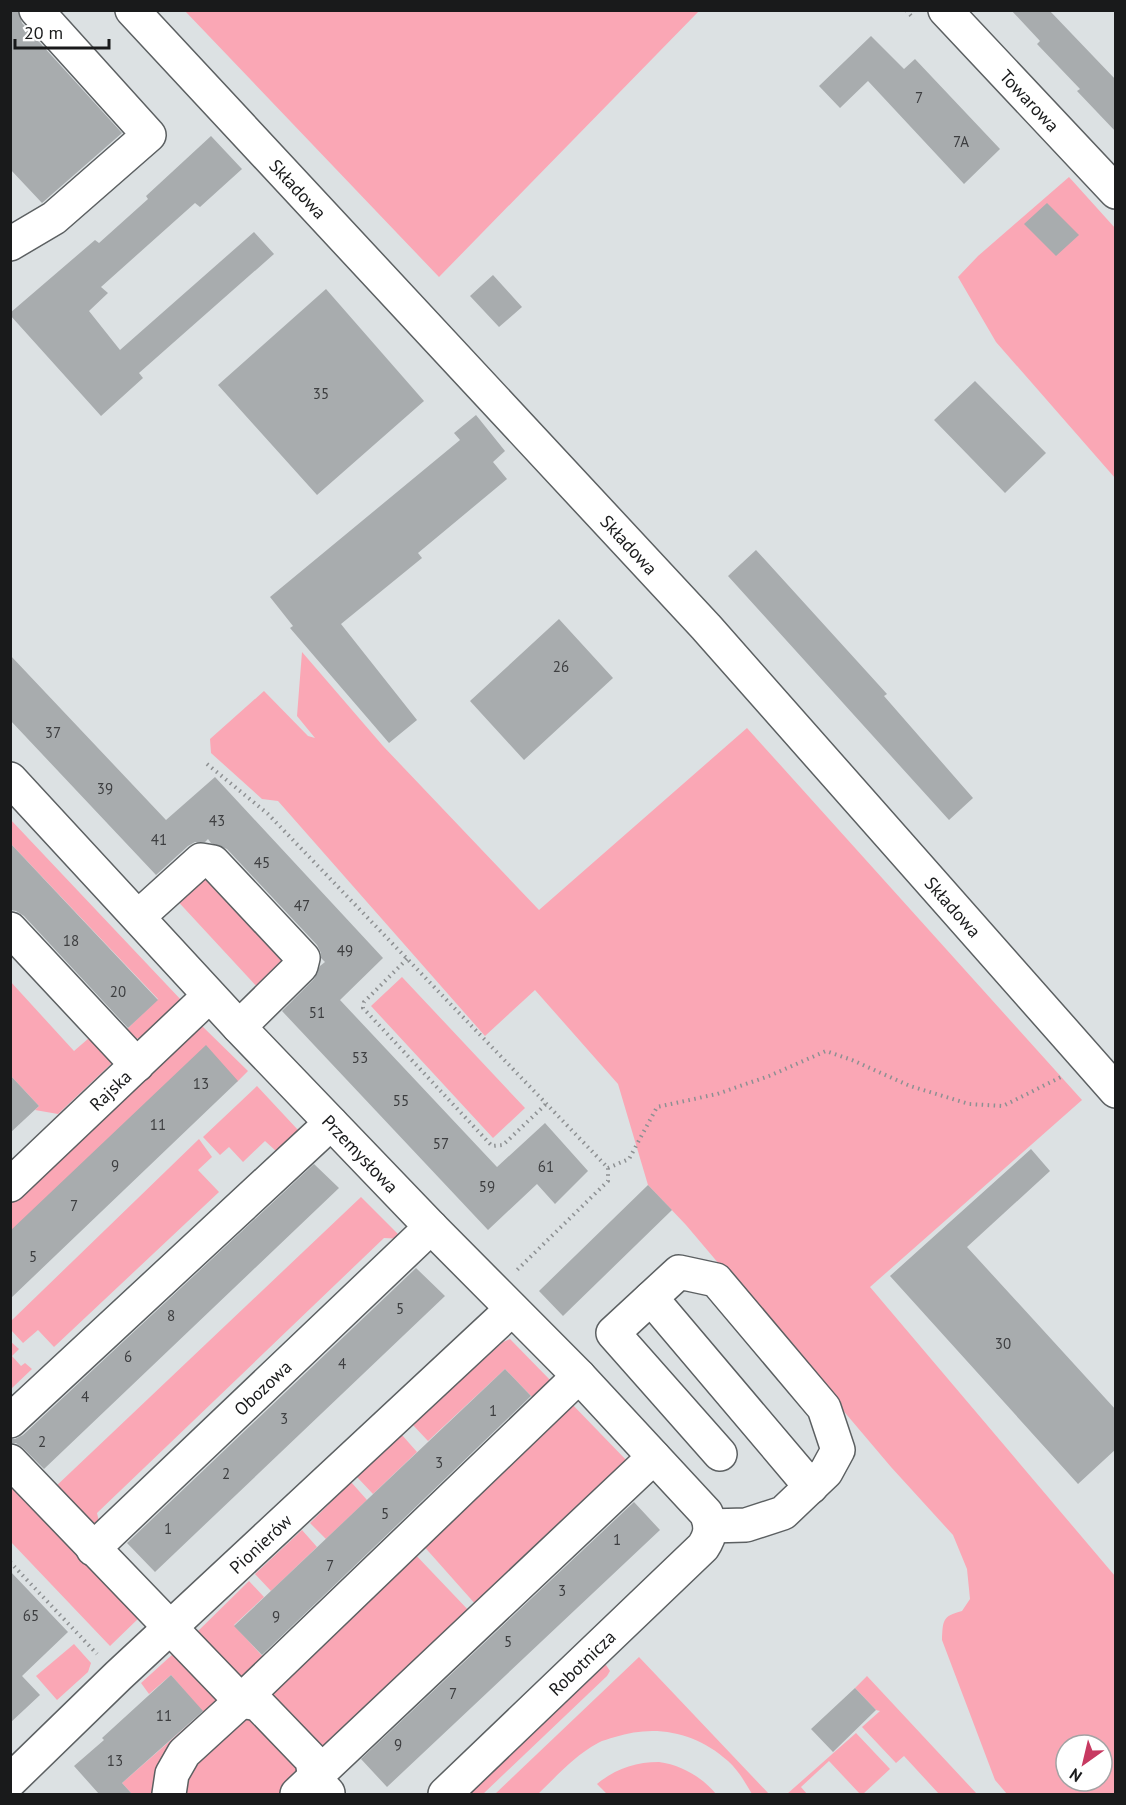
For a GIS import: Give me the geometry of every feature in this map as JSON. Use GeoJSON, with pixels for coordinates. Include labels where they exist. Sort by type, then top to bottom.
{"type":"FeatureCollection","features":[{"type":"Feature","properties":{"kind":"street"},"geometry":{"type":"LineString","coordinates":[[10,244],[54,218],[149,135],[36,10]]}},
{"type":"Feature","properties":{"kind":"street","name":"Składowa"},"geometry":{"type":"LineString","coordinates":[[132,10],[706,627],[1116,1091]]}},
{"type":"Feature","properties":{"kind":"street","name":"Towarowa"},"geometry":{"type":"LineString","coordinates":[[945,10],[1116,192]]}},
{"type":"Feature","properties":{"kind":"street","name":"Przemysłowa"},"geometry":{"type":"LineString","coordinates":[[10,779],[209,996],[431,1227],[579,1376],[706,1513],[710,1526]]}},
{"type":"Feature","properties":{"kind":"street"},"geometry":{"type":"LineString","coordinates":[[138,917],[201,860],[213,862],[303,958],[302,966],[239,1027]]}},
{"type":"Feature","properties":{"kind":"street"},"geometry":{"type":"LineString","coordinates":[[10,929],[137,1065]]}},
{"type":"Feature","properties":{"kind":"street","name":"Rajska"},"geometry":{"type":"LineString","coordinates":[[10,1185],[209,996]]}},
{"type":"Feature","properties":{"kind":"street"},"geometry":{"type":"LineString","coordinates":[[10,1421],[331,1123]]}},
{"type":"Feature","properties":{"kind":"street","name":"Obozowa"},"geometry":{"type":"LineString","coordinates":[[93,1549],[431,1227]]}},
{"type":"Feature","properties":{"kind":"street"},"geometry":{"type":"LineString","coordinates":[[710,1526],[746,1525],[783,1513],[826,1472],[838,1450],[824,1408],[716,1280],[679,1272],[613,1333],[720,1454]]}},
{"type":"Feature","properties":{"kind":"street"},"geometry":{"type":"LineString","coordinates":[[651,1298],[811,1487]]}},
{"type":"Feature","properties":{"kind":"street","name":"Pionierów"},"geometry":{"type":"LineString","coordinates":[[10,1781],[171,1628],[503,1300]]}},
{"type":"Feature","properties":{"kind":"street"},"geometry":{"type":"LineString","coordinates":[[169,1794],[172,1774],[184,1753],[579,1376]]}},
{"type":"Feature","properties":{"kind":"street"},"geometry":{"type":"LineString","coordinates":[[314,1789],[654,1457]]}},
{"type":"Feature","properties":{"kind":"street"},"geometry":{"type":"LineString","coordinates":[[10,1461],[241,1701],[258,1704],[312,1760],[314,1789]]}},
{"type":"Feature","properties":{"kind":"street","name":"Robotnicza"},"geometry":{"type":"LineString","coordinates":[[445,1794],[703,1547],[708,1540],[710,1526]]}},
{"type":"Feature","properties":{"kind":"path"},"geometry":{"type":"LineString","coordinates":[[207,764],[268,814],[608,1168],[608,1181],[503,1300]]}},
{"type":"Feature","properties":{"kind":"path"},"geometry":{"type":"LineString","coordinates":[[407,959],[364,1002],[363,1008],[492,1146],[503,1145],[546,1104]]}},
{"type":"Feature","properties":{"kind":"path"},"geometry":{"type":"LineString","coordinates":[[608,1168],[629,1159],[657,1107],[717,1094],[769,1076],[826,1051],[910,1086],[969,1104],[1003,1106],[1063,1076]]}},
{"type":"Feature","properties":{"kind":"path"},"geometry":{"type":"LineString","coordinates":[[10,1562],[118,1676]]}},
{"type":"Feature","properties":{"kind":"shaded area"},"geometry":{"type":"Polygon","coordinates":[[[185,11],[699,11],[439,277],[185,11]]]}},
{"type":"Feature","properties":{"kind":"shaded area"},"geometry":{"type":"Polygon","coordinates":[[[1069,177],[1115,228],[1115,478],[996,342],[958,277],[978,256],[1069,177]]]}},
{"type":"Feature","properties":{"kind":"shaded area"},"geometry":{"type":"Polygon","coordinates":[[[302,652],[383,746],[539,910],[747,728],[1082,1100],[870,1287],[1115,1576],[1115,1794],[1007,1794],[995,1780],[942,1640],[947,1617],[962,1611],[970,1599],[967,1569],[953,1535],[891,1467],[686,1225],[648,1185],[618,1084],[535,990],[485,1036],[278,801],[262,799],[211,753],[210,739],[264,691],[308,736],[315,738],[297,716],[302,652]]]}},
{"type":"Feature","properties":{"kind":"shaded area"},"geometry":{"type":"Polygon","coordinates":[[[10,819],[183,1002],[144,1039],[134,1038],[125,1031],[158,999],[11,844],[10,819]]]}},
{"type":"Feature","properties":{"kind":"shaded area"},"geometry":{"type":"Polygon","coordinates":[[[210,874],[284,954],[285,967],[259,989],[172,895],[210,874]]]}},
{"type":"Feature","properties":{"kind":"shaded area"},"geometry":{"type":"Polygon","coordinates":[[[402,977],[525,1108],[493,1138],[371,1006],[402,977]]]}},
{"type":"Feature","properties":{"kind":"shaded area"},"geometry":{"type":"Polygon","coordinates":[[[10,981],[74,1051],[89,1038],[112,1063],[58,1114],[35,1110],[39,1106],[11,1076],[10,981]]]}},
{"type":"Feature","properties":{"kind":"shaded area"},"geometry":{"type":"Polygon","coordinates":[[[201,1025],[248,1071],[238,1081],[11,1231],[11,1201],[201,1025]]]}},
{"type":"Feature","properties":{"kind":"shaded area"},"geometry":{"type":"Polygon","coordinates":[[[257,1086],[298,1130],[276,1151],[265,1141],[243,1162],[229,1147],[220,1155],[203,1137],[257,1086]]]}},
{"type":"Feature","properties":{"kind":"shaded area"},"geometry":{"type":"Polygon","coordinates":[[[199,1139],[212,1157],[198,1170],[219,1192],[54,1347],[38,1330],[23,1343],[11,1330],[11,1321],[199,1139]]]}},
{"type":"Feature","properties":{"kind":"shaded area"},"geometry":{"type":"Polygon","coordinates":[[[361,1197],[403,1239],[384,1238],[97,1513],[101,1530],[88,1527],[53,1489],[361,1197]]]}},
{"type":"Feature","properties":{"kind":"shaded area"},"geometry":{"type":"Polygon","coordinates":[[[510,1339],[553,1383],[535,1400],[505,1369],[428,1441],[412,1424],[503,1342],[510,1339]]]}},
{"type":"Feature","properties":{"kind":"shaded area"},"geometry":{"type":"Polygon","coordinates":[[[10,1341],[19,1349],[12,1356],[21,1366],[25,1363],[32,1369],[11,1389],[10,1341]]]}},
{"type":"Feature","properties":{"kind":"shaded area"},"geometry":{"type":"Polygon","coordinates":[[[569,1401],[629,1463],[477,1606],[421,1543],[569,1401]]]}},
{"type":"Feature","properties":{"kind":"shaded area"},"geometry":{"type":"Polygon","coordinates":[[[402,1435],[417,1452],[373,1494],[357,1477],[402,1435]]]}},
{"type":"Feature","properties":{"kind":"shaded area"},"geometry":{"type":"Polygon","coordinates":[[[10,1478],[141,1616],[110,1646],[11,1542],[10,1478]]]}},
{"type":"Feature","properties":{"kind":"shaded area"},"geometry":{"type":"Polygon","coordinates":[[[351,1482],[367,1500],[326,1539],[310,1523],[351,1482]]]}},
{"type":"Feature","properties":{"kind":"shaded area"},"geometry":{"type":"Polygon","coordinates":[[[302,1530],[317,1547],[271,1591],[255,1574],[302,1530]]]}},
{"type":"Feature","properties":{"kind":"shaded area"},"geometry":{"type":"Polygon","coordinates":[[[411,1550],[472,1614],[322,1757],[261,1692],[411,1550]]]}},
{"type":"Feature","properties":{"kind":"shaded area"},"geometry":{"type":"Polygon","coordinates":[[[249,1581],[264,1597],[234,1625],[264,1658],[248,1673],[237,1679],[195,1634],[249,1581]]]}},
{"type":"Feature","properties":{"kind":"shaded area"},"geometry":{"type":"Polygon","coordinates":[[[74,1644],[91,1663],[88,1672],[57,1700],[36,1676],[74,1644]]]}},
{"type":"Feature","properties":{"kind":"shaded area"},"geometry":{"type":"Polygon","coordinates":[[[173,1654],[219,1699],[167,1764],[153,1786],[153,1794],[132,1794],[122,1783],[203,1712],[171,1675],[149,1694],[141,1683],[173,1654]]]}},
{"type":"Feature","properties":{"kind":"shaded area"},"geometry":{"type":"Polygon","coordinates":[[[639,1657],[769,1794],[752,1794],[732,1765],[716,1751],[702,1743],[674,1733],[645,1731],[606,1740],[589,1748],[573,1760],[538,1794],[495,1794],[639,1657]]]}},
{"type":"Feature","properties":{"kind":"shaded area"},"geometry":{"type":"Polygon","coordinates":[[[604,1662],[610,1671],[607,1676],[483,1794],[465,1794],[604,1662]]]}},
{"type":"Feature","properties":{"kind":"shaded area"},"geometry":{"type":"Polygon","coordinates":[[[867,1676],[977,1794],[939,1794],[904,1756],[896,1763],[862,1727],[880,1711],[876,1710],[855,1688],[867,1676]]]}},
{"type":"Feature","properties":{"kind":"shaded area"},"geometry":{"type":"Polygon","coordinates":[[[242,1710],[300,1762],[300,1776],[280,1794],[177,1794],[183,1767],[242,1710]]]}},
{"type":"Feature","properties":{"kind":"shaded area"},"geometry":{"type":"Polygon","coordinates":[[[856,1733],[890,1769],[863,1794],[860,1794],[829,1761],[801,1787],[807,1794],[787,1794],[856,1733]]]}},
{"type":"Feature","properties":{"kind":"shaded area"},"geometry":{"type":"Polygon","coordinates":[[[659,1762],[690,1773],[716,1794],[607,1794],[597,1784],[626,1767],[659,1762]]]}},
{"type":"Feature","properties":{"kind":"building"},"geometry":{"type":"Polygon","coordinates":[[[10,10],[18,10],[22,23],[122,133],[42,203],[10,169],[10,10]]]}},
{"type":"Feature","properties":{"kind":"building"},"geometry":{"type":"Polygon","coordinates":[[[1011,10],[1049,10],[1116,80],[1116,132],[1077,91],[1080,89],[1037,44],[1040,41],[1011,10]]]}},
{"type":"Feature","properties":{"kind":"building"},"geometry":{"type":"Polygon","coordinates":[[[871,36],[904,69],[915,59],[1000,149],[964,184],[868,81],[840,108],[819,86],[871,36]]]}},
{"type":"Feature","properties":{"kind":"building"},"geometry":{"type":"Polygon","coordinates":[[[211,136],[242,169],[200,207],[195,203],[101,287],[108,293],[89,311],[120,350],[254,232],[274,254],[139,373],[143,378],[101,416],[10,313],[95,240],[99,243],[148,199],[146,196],[211,136]]]}},
{"type":"Feature","properties":{"kind":"building"},"geometry":{"type":"Polygon","coordinates":[[[1047,203],[1079,235],[1056,256],[1024,224],[1047,203]]]}},
{"type":"Feature","properties":{"kind":"building"},"geometry":{"type":"Polygon","coordinates":[[[493,275],[522,307],[499,327],[470,296],[493,275]]]}},
{"type":"Feature","properties":{"kind":"building"},"geometry":{"type":"Polygon","coordinates":[[[326,289],[424,401],[317,495],[218,385],[326,289]]]}},
{"type":"Feature","properties":{"kind":"building"},"geometry":{"type":"Polygon","coordinates":[[[975,381],[1046,453],[1005,493],[934,420],[975,381]]]}},
{"type":"Feature","properties":{"kind":"building"},"geometry":{"type":"Polygon","coordinates":[[[476,415],[505,451],[493,462],[507,479],[418,553],[422,558],[341,624],[417,720],[389,743],[290,628],[293,626],[270,597],[460,440],[454,433],[476,415]]]}},
{"type":"Feature","properties":{"kind":"building"},"geometry":{"type":"Polygon","coordinates":[[[756,550],[887,694],[884,696],[973,798],[949,820],[728,576],[756,550]]]}},
{"type":"Feature","properties":{"kind":"building"},"geometry":{"type":"Polygon","coordinates":[[[559,619],[613,678],[524,760],[470,701],[559,619]]]}},
{"type":"Feature","properties":{"kind":"building"},"geometry":{"type":"Polygon","coordinates":[[[10,655],[166,820],[215,777],[383,958],[340,1000],[497,1167],[545,1123],[588,1171],[555,1204],[537,1184],[488,1230],[282,1011],[314,979],[320,966],[325,962],[321,958],[317,945],[227,849],[211,843],[208,839],[205,842],[195,842],[188,846],[156,875],[10,720],[10,655]]]}},
{"type":"Feature","properties":{"kind":"building"},"geometry":{"type":"Polygon","coordinates":[[[10,843],[158,1000],[128,1028],[24,916],[10,910],[10,843]]]}},
{"type":"Feature","properties":{"kind":"building"},"geometry":{"type":"Polygon","coordinates":[[[206,1045],[238,1081],[10,1299],[10,1231],[206,1045]]]}},
{"type":"Feature","properties":{"kind":"building"},"geometry":{"type":"Polygon","coordinates":[[[10,1075],[39,1106],[10,1133],[10,1075]]]}},
{"type":"Feature","properties":{"kind":"building"},"geometry":{"type":"Polygon","coordinates":[[[1031,1149],[1050,1171],[967,1247],[1116,1410],[1116,1449],[1078,1484],[890,1276],[1031,1149]]]}},
{"type":"Feature","properties":{"kind":"building"},"geometry":{"type":"Polygon","coordinates":[[[314,1164],[339,1188],[44,1469],[23,1448],[16,1443],[10,1443],[10,1439],[23,1435],[314,1164]]]}},
{"type":"Feature","properties":{"kind":"building"},"geometry":{"type":"Polygon","coordinates":[[[648,1185],[672,1210],[563,1316],[539,1291],[648,1185]]]}},
{"type":"Feature","properties":{"kind":"building"},"geometry":{"type":"Polygon","coordinates":[[[416,1268],[445,1296],[155,1572],[127,1543],[416,1268]]]}},
{"type":"Feature","properties":{"kind":"building"},"geometry":{"type":"Polygon","coordinates":[[[505,1369],[531,1396],[262,1655],[234,1626],[505,1369]]]}},
{"type":"Feature","properties":{"kind":"building"},"geometry":{"type":"Polygon","coordinates":[[[634,1502],[660,1530],[387,1787],[361,1759],[634,1502]]]}},
{"type":"Feature","properties":{"kind":"building"},"geometry":{"type":"Polygon","coordinates":[[[10,1571],[68,1632],[22,1676],[40,1695],[10,1723],[10,1571]]]}},
{"type":"Feature","properties":{"kind":"building"},"geometry":{"type":"Polygon","coordinates":[[[171,1675],[203,1711],[122,1783],[132,1794],[99,1794],[74,1766],[171,1675]]]}},
{"type":"Feature","properties":{"kind":"building"},"geometry":{"type":"Polygon","coordinates":[[[855,1688],[876,1710],[833,1752],[811,1729],[855,1688]]]}}]}
